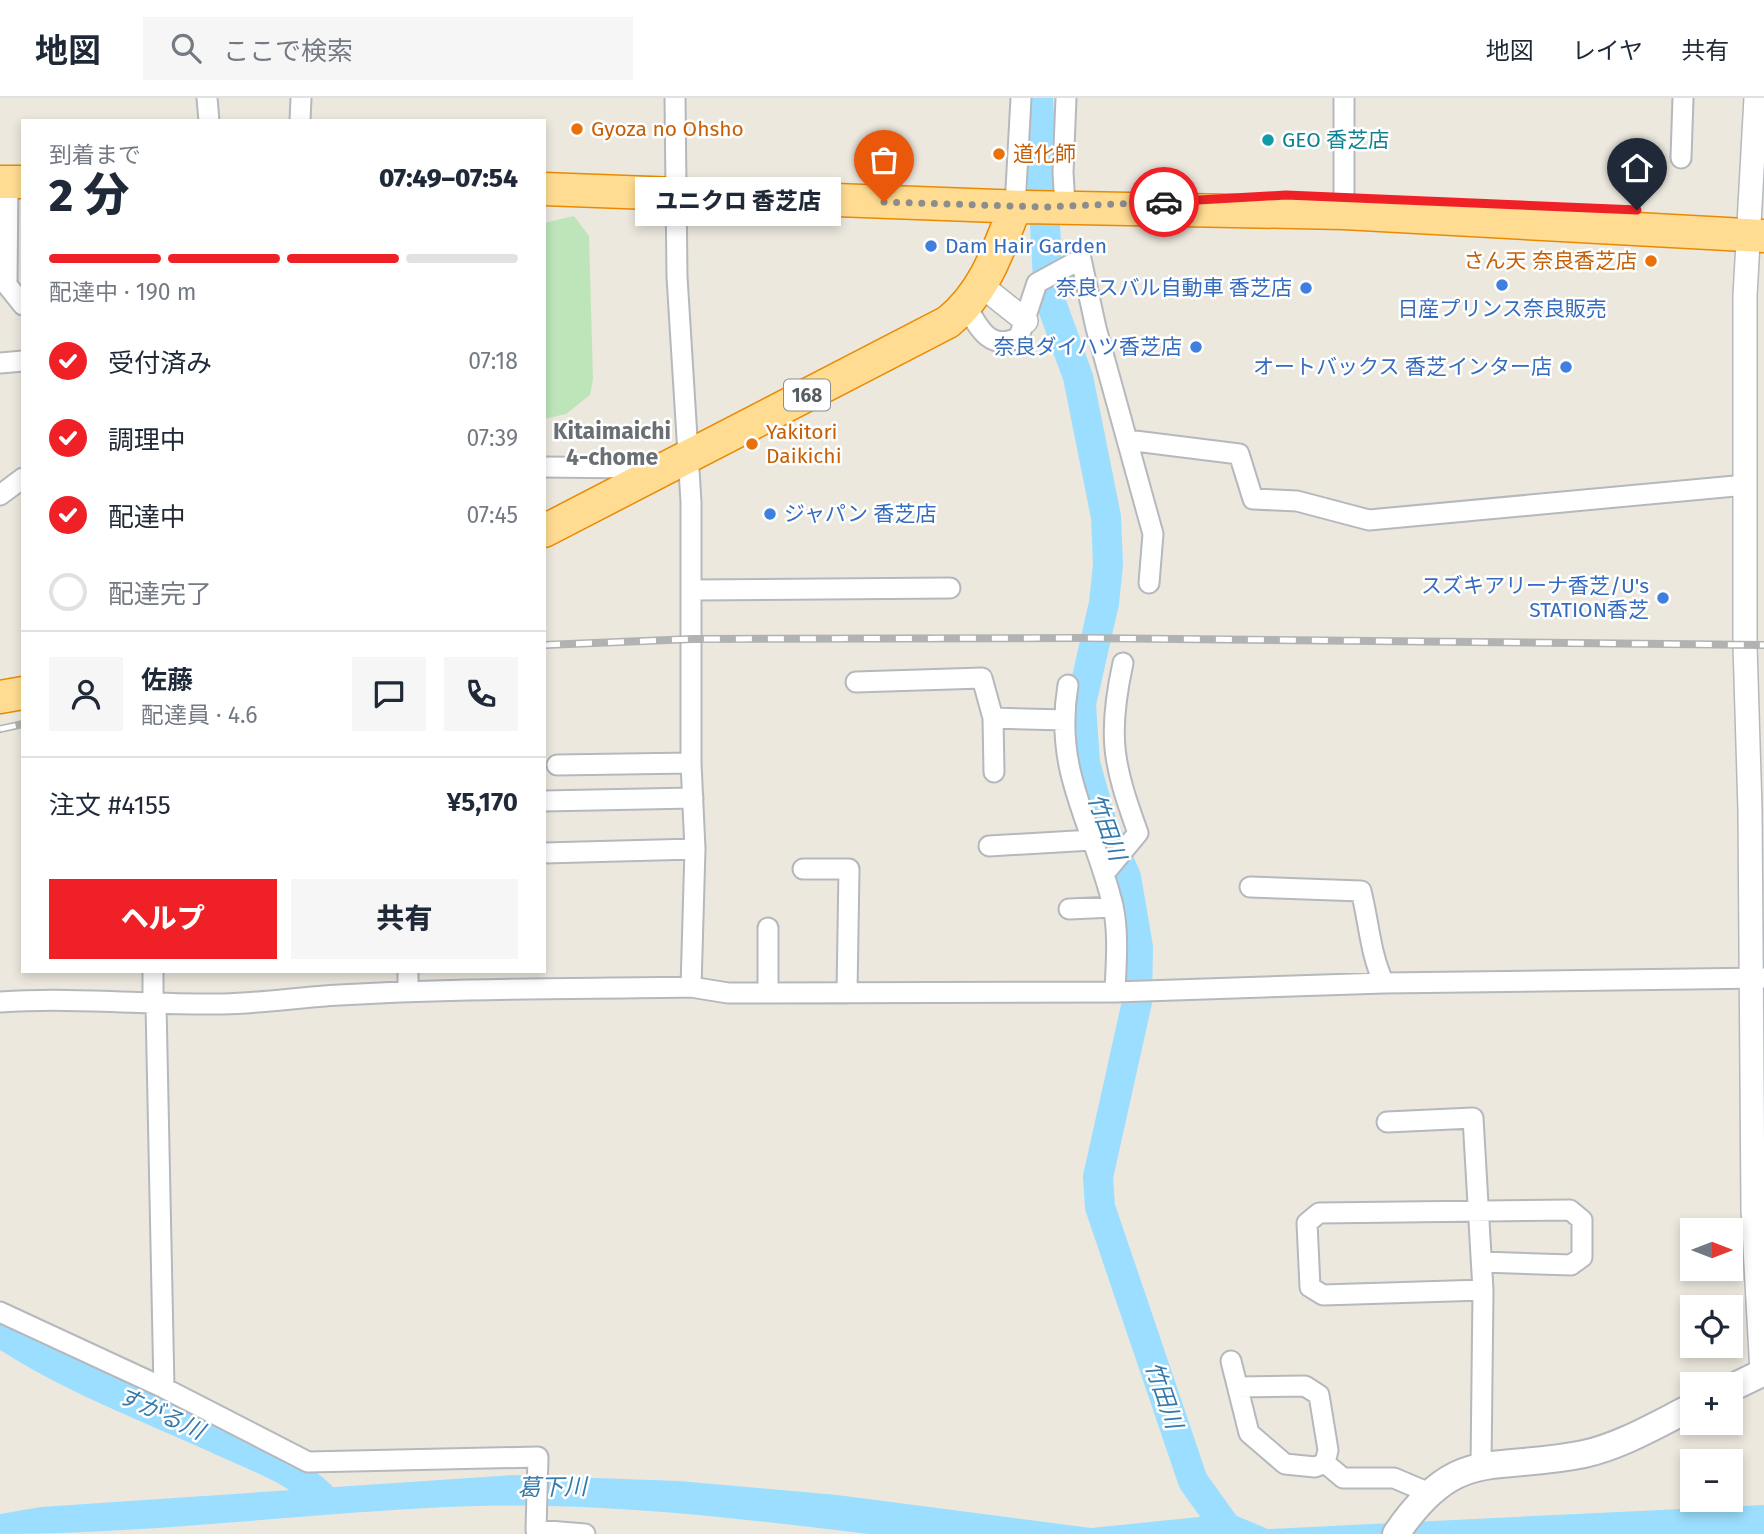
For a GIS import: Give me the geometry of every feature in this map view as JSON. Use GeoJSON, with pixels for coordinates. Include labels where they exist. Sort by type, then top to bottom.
{"type":"FeatureCollection","features":[{"type":"Feature","properties":{"kind":"highway"},"geometry":{"type":"LineString","coordinates":[[546,189],[1020,207],[1072,207],[1286,195],[1344,205],[1717,214],[1757,235]]}},
{"type":"Feature","properties":{"kind":"highway"},"geometry":{"type":"LineString","coordinates":[[974,297],[1020,207]]}},
{"type":"Feature","properties":{"kind":"highway","name":"168"},"geometry":{"type":"LineString","coordinates":[[546,530],[948,323],[974,297]]}},
{"type":"Feature","properties":{"kind":"highway"},"geometry":{"type":"LineString","coordinates":[[0,697],[21,693]]}},
{"type":"Feature","properties":{"kind":"main road"},"geometry":{"type":"LineString","coordinates":[[1743,1382],[1763,1373]]}},
{"type":"Feature","properties":{"kind":"main road"},"geometry":{"type":"LineString","coordinates":[[1403,1524],[1427,1492],[1463,1470],[1585,1454],[1628,1438],[1680,1413]]}},
{"type":"Feature","properties":{"kind":"street"},"geometry":{"type":"LineString","coordinates":[[208,98],[209,119]]}},
{"type":"Feature","properties":{"kind":"street"},"geometry":{"type":"LineString","coordinates":[[300,119],[301,98]]}},
{"type":"Feature","properties":{"kind":"street"},"geometry":{"type":"LineString","coordinates":[[675,98],[674,195],[692,590],[691,764],[695,849],[691,987]]}},
{"type":"Feature","properties":{"kind":"street"},"geometry":{"type":"LineString","coordinates":[[1020,207],[1021,98]]}},
{"type":"Feature","properties":{"kind":"street"},"geometry":{"type":"LineString","coordinates":[[1066,98],[1063,173],[1072,207]]}},
{"type":"Feature","properties":{"kind":"street"},"geometry":{"type":"LineString","coordinates":[[1343,98],[1344,205]]}},
{"type":"Feature","properties":{"kind":"street"},"geometry":{"type":"LineString","coordinates":[[1681,158],[1683,98]]}},
{"type":"Feature","properties":{"kind":"street"},"geometry":{"type":"LineString","coordinates":[[1756,98],[1757,235],[1745,296],[1745,645],[1758,978],[1753,1210],[1763,1373]]}},
{"type":"Feature","properties":{"kind":"street"},"geometry":{"type":"LineString","coordinates":[[10,182],[6,285],[21,303]]}},
{"type":"Feature","properties":{"kind":"street"},"geometry":{"type":"LineString","coordinates":[[974,297],[980,331],[993,341],[1007,344],[1019,337],[1037,283],[1081,259],[1096,328],[1153,534],[1149,583]]}},
{"type":"Feature","properties":{"kind":"street"},"geometry":{"type":"LineString","coordinates":[[974,297],[1026,321]]}},
{"type":"Feature","properties":{"kind":"street"},"geometry":{"type":"LineString","coordinates":[[0,363],[21,361]]}},
{"type":"Feature","properties":{"kind":"street"},"geometry":{"type":"LineString","coordinates":[[1127,440],[1239,454],[1254,499],[1297,501],[1368,520],[1746,485]]}},
{"type":"Feature","properties":{"kind":"street"},"geometry":{"type":"LineString","coordinates":[[546,467],[634,468],[653,474]]}},
{"type":"Feature","properties":{"kind":"street"},"geometry":{"type":"LineString","coordinates":[[0,495],[21,479]]}},
{"type":"Feature","properties":{"kind":"street"},"geometry":{"type":"LineString","coordinates":[[692,590],[950,588]]}},
{"type":"Feature","properties":{"kind":"street"},"geometry":{"type":"LineString","coordinates":[[1106,871],[1138,833],[1118,777],[1114,751],[1113,721],[1123,663]]}},
{"type":"Feature","properties":{"kind":"street"},"geometry":{"type":"LineString","coordinates":[[856,682],[982,677],[993,718],[994,772]]}},
{"type":"Feature","properties":{"kind":"street"},"geometry":{"type":"LineString","coordinates":[[1068,685],[1065,720],[1072,787],[1091,840],[1106,871],[1117,936],[1117,992]]}},
{"type":"Feature","properties":{"kind":"street"},"geometry":{"type":"LineString","coordinates":[[993,718],[1065,720]]}},
{"type":"Feature","properties":{"kind":"street"},"geometry":{"type":"LineString","coordinates":[[557,765],[691,764]]}},
{"type":"Feature","properties":{"kind":"street"},"geometry":{"type":"LineString","coordinates":[[546,801],[693,798]]}},
{"type":"Feature","properties":{"kind":"street"},"geometry":{"type":"LineString","coordinates":[[989,846],[1091,840]]}},
{"type":"Feature","properties":{"kind":"street"},"geometry":{"type":"LineString","coordinates":[[546,853],[695,849]]}},
{"type":"Feature","properties":{"kind":"street"},"geometry":{"type":"LineString","coordinates":[[803,869],[849,869],[847,993]]}},
{"type":"Feature","properties":{"kind":"street"},"geometry":{"type":"LineString","coordinates":[[1250,887],[1361,891],[1371,928],[1374,962],[1384,983]]}},
{"type":"Feature","properties":{"kind":"street"},"geometry":{"type":"LineString","coordinates":[[1069,909],[1113,907]]}},
{"type":"Feature","properties":{"kind":"street"},"geometry":{"type":"LineString","coordinates":[[768,928],[768,993]]}},
{"type":"Feature","properties":{"kind":"street"},"geometry":{"type":"LineString","coordinates":[[153,973],[164,1388]]}},
{"type":"Feature","properties":{"kind":"street"},"geometry":{"type":"LineString","coordinates":[[408,973],[408,992]]}},
{"type":"Feature","properties":{"kind":"street"},"geometry":{"type":"LineString","coordinates":[[0,1002],[99,1001],[155,1005],[259,1003],[408,992],[691,987],[707,991],[768,993],[1117,992],[1384,983],[1758,978]]}},
{"type":"Feature","properties":{"kind":"street"},"geometry":{"type":"LineString","coordinates":[[1387,1122],[1473,1118],[1483,1290],[1481,1466]]}},
{"type":"Feature","properties":{"kind":"street"},"geometry":{"type":"LineString","coordinates":[[1482,1262],[1570,1265],[1582,1257],[1582,1220],[1570,1210],[1319,1213],[1307,1223],[1310,1287],[1323,1295],[1483,1290]]}},
{"type":"Feature","properties":{"kind":"street"},"geometry":{"type":"LineString","coordinates":[[0,1312],[164,1388],[308,1462],[538,1457],[536,1530],[585,1534]]}},
{"type":"Feature","properties":{"kind":"street"},"geometry":{"type":"LineString","coordinates":[[1231,1361],[1249,1433],[1285,1464],[1315,1467],[1325,1463]]}},
{"type":"Feature","properties":{"kind":"street"},"geometry":{"type":"LineString","coordinates":[[1238,1387],[1305,1385],[1319,1395],[1328,1450],[1325,1463]]}},
{"type":"Feature","properties":{"kind":"street"},"geometry":{"type":"LineString","coordinates":[[1325,1463],[1343,1478],[1394,1478],[1427,1492]]}},
{"type":"Feature","properties":{"kind":"green space"},"geometry":{"type":"Polygon","coordinates":[[[574,216],[589,236],[593,379],[590,395],[566,414],[546,419],[546,223],[574,216]]]}},
{"type":"Feature","properties":{"kind":"water","name":"葛下川"},"geometry":{"type":"Polygon","coordinates":[[[514,1475],[679,1481],[837,1495],[1091,1528],[1199,1517],[1215,1499],[1232,1514],[1268,1529],[1680,1509],[1680,1512],[1743,1512],[1743,1506],[1764,1505],[1764,1534],[869,1534],[658,1512],[498,1505],[389,1510],[111,1531],[0,1534],[0,1514],[41,1507],[514,1475]]]}},
{"type":"Feature","properties":{"kind":"waterway","name":"竹田川"},"geometry":{"type":"LineString","coordinates":[[1038,98],[1049,297],[1078,377],[1106,517],[1108,565],[1104,603],[1081,704],[1085,763],[1101,820],[1126,877],[1138,947],[1137,1002],[1098,1177],[1100,1207],[1193,1481],[1231,1534]]}},
{"type":"Feature","properties":{"kind":"waterway","name":"すがる川"},"geometry":{"type":"LineString","coordinates":[[0,1332],[79,1377],[272,1463],[310,1486],[321,1496]]}},
{"type":"Feature","properties":{"kind":"railway"},"geometry":{"type":"LineString","coordinates":[[546,645],[693,639],[1082,638],[1764,645]]}},
{"type":"Feature","properties":{"kind":"railway"},"geometry":{"type":"LineString","coordinates":[[0,729],[21,724]]}},
{"type":"Feature","properties":{"kind":"way so far"},"geometry":{"type":"LineString","coordinates":[[884,202],[1025,207],[1164,202]]}},
{"type":"Feature","properties":{"kind":"place","name":"Gyoza no Ohsho"},"geometry":{"type":"Point","coordinates":[577,129]}},
{"type":"Feature","properties":{"kind":"place","name":"GEO 香芝店"},"geometry":{"type":"Point","coordinates":[1268,140]}},
{"type":"Feature","properties":{"kind":"place","name":"道化師"},"geometry":{"type":"Point","coordinates":[999,154]}},
{"type":"Feature","properties":{"kind":"place","name":"ユニクロ 香芝店"},"geometry":{"type":"Point","coordinates":[884,202]}},
{"type":"Feature","properties":{"kind":"place","name":"Dam Hair Garden"},"geometry":{"type":"Point","coordinates":[931,246]}},
{"type":"Feature","properties":{"kind":"place","name":"さん天 奈良香芝店"},"geometry":{"type":"Point","coordinates":[1651,261]}},
{"type":"Feature","properties":{"kind":"place","name":"日産プリンス奈良販売"},"geometry":{"type":"Point","coordinates":[1502,285]}},
{"type":"Feature","properties":{"kind":"place","name":"奈良スバル自動車 香芝店"},"geometry":{"type":"Point","coordinates":[1306,288]}},
{"type":"Feature","properties":{"kind":"place","name":"奈良ダイハツ香芝店"},"geometry":{"type":"Point","coordinates":[1196,347]}},
{"type":"Feature","properties":{"kind":"place","name":"オートバックス 香芝インター店"},"geometry":{"type":"Point","coordinates":[1566,367]}},
{"type":"Feature","properties":{"kind":"place","name":"Yakitori Daikichi"},"geometry":{"type":"Point","coordinates":[752,444]}},
{"type":"Feature","properties":{"kind":"place","name":"ジャパン 香芝店"},"geometry":{"type":"Point","coordinates":[770,514]}},
{"type":"Feature","properties":{"kind":"place","name":"スズキアリーナ香芝/U's STATION香芝"},"geometry":{"type":"Point","coordinates":[1663,598]}},
{"type":"Feature","properties":{"kind":"district","name":"Kitaimaichi 4-chome"},"geometry":{"type":"Point","coordinates":[612,444]}},
{"type":"Feature","properties":{"kind":"route"},"geometry":{"type":"LineString","coordinates":[[1164,202],[1286,195],[1637,210]]}}]}
